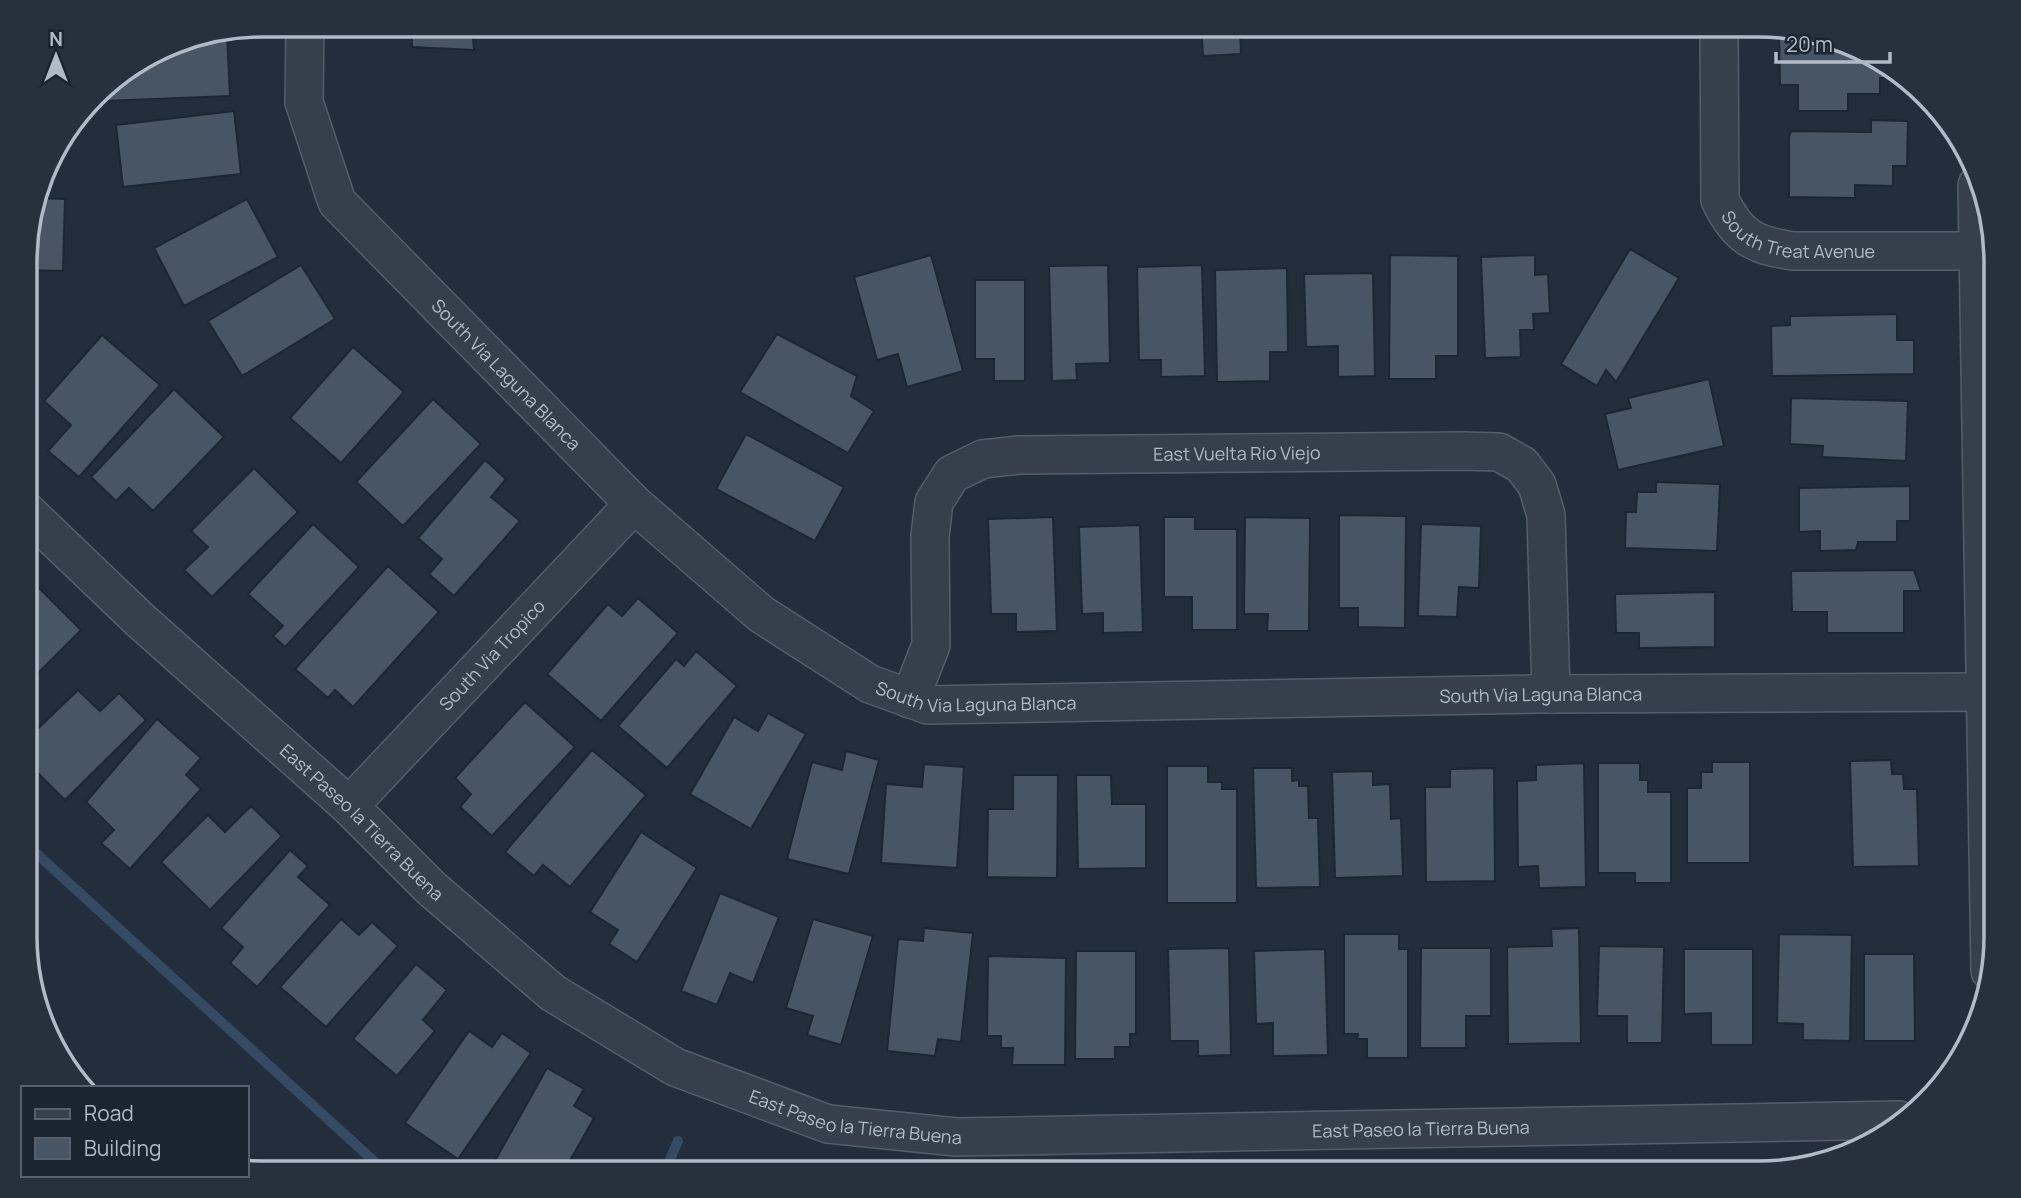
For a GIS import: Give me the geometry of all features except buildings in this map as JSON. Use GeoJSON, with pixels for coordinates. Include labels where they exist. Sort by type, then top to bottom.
{"type":"FeatureCollection","features":[{"type":"Feature","properties":{"kind":"street","name":"South Via Laguna Blanca"},"geometry":{"type":"LineString","coordinates":[[305,37],[304,102],[337,202],[634,504],[761,614],[870,684],[928,705],[1551,694],[1984,692]]}},
{"type":"Feature","properties":{"kind":"street","name":"South Treat Avenue"},"geometry":{"type":"LineString","coordinates":[[1719,37],[1720,200],[1731,223],[1746,236],[1768,247],[1793,251],[1984,251]]}},
{"type":"Feature","properties":{"kind":"street","name":"East Vuelta Rio Viejo"},"geometry":{"type":"LineString","coordinates":[[910,699],[931,645],[930,536],[934,502],[943,467],[1019,455],[1462,451],[1533,454],[1537,485],[1546,515],[1551,694]]}},
{"type":"Feature","properties":{"kind":"street","name":"South Via Tropico"},"geometry":{"type":"LineString","coordinates":[[349,806],[634,504]]}},
{"type":"Feature","properties":{"kind":"street","name":"East Paseo la Tierra Buena"},"geometry":{"type":"LineString","coordinates":[[37,522],[140,620],[349,806],[431,888],[554,993],[675,1067],[828,1124],[956,1137],[1887,1121]]}},
{"type":"Feature","properties":{"kind":"waterway"},"geometry":{"type":"LineString","coordinates":[[37,854],[374,1161]]}},
{"type":"Feature","properties":{"kind":"waterway"},"geometry":{"type":"LineString","coordinates":[[669,1161],[678,1141]]}}]}
